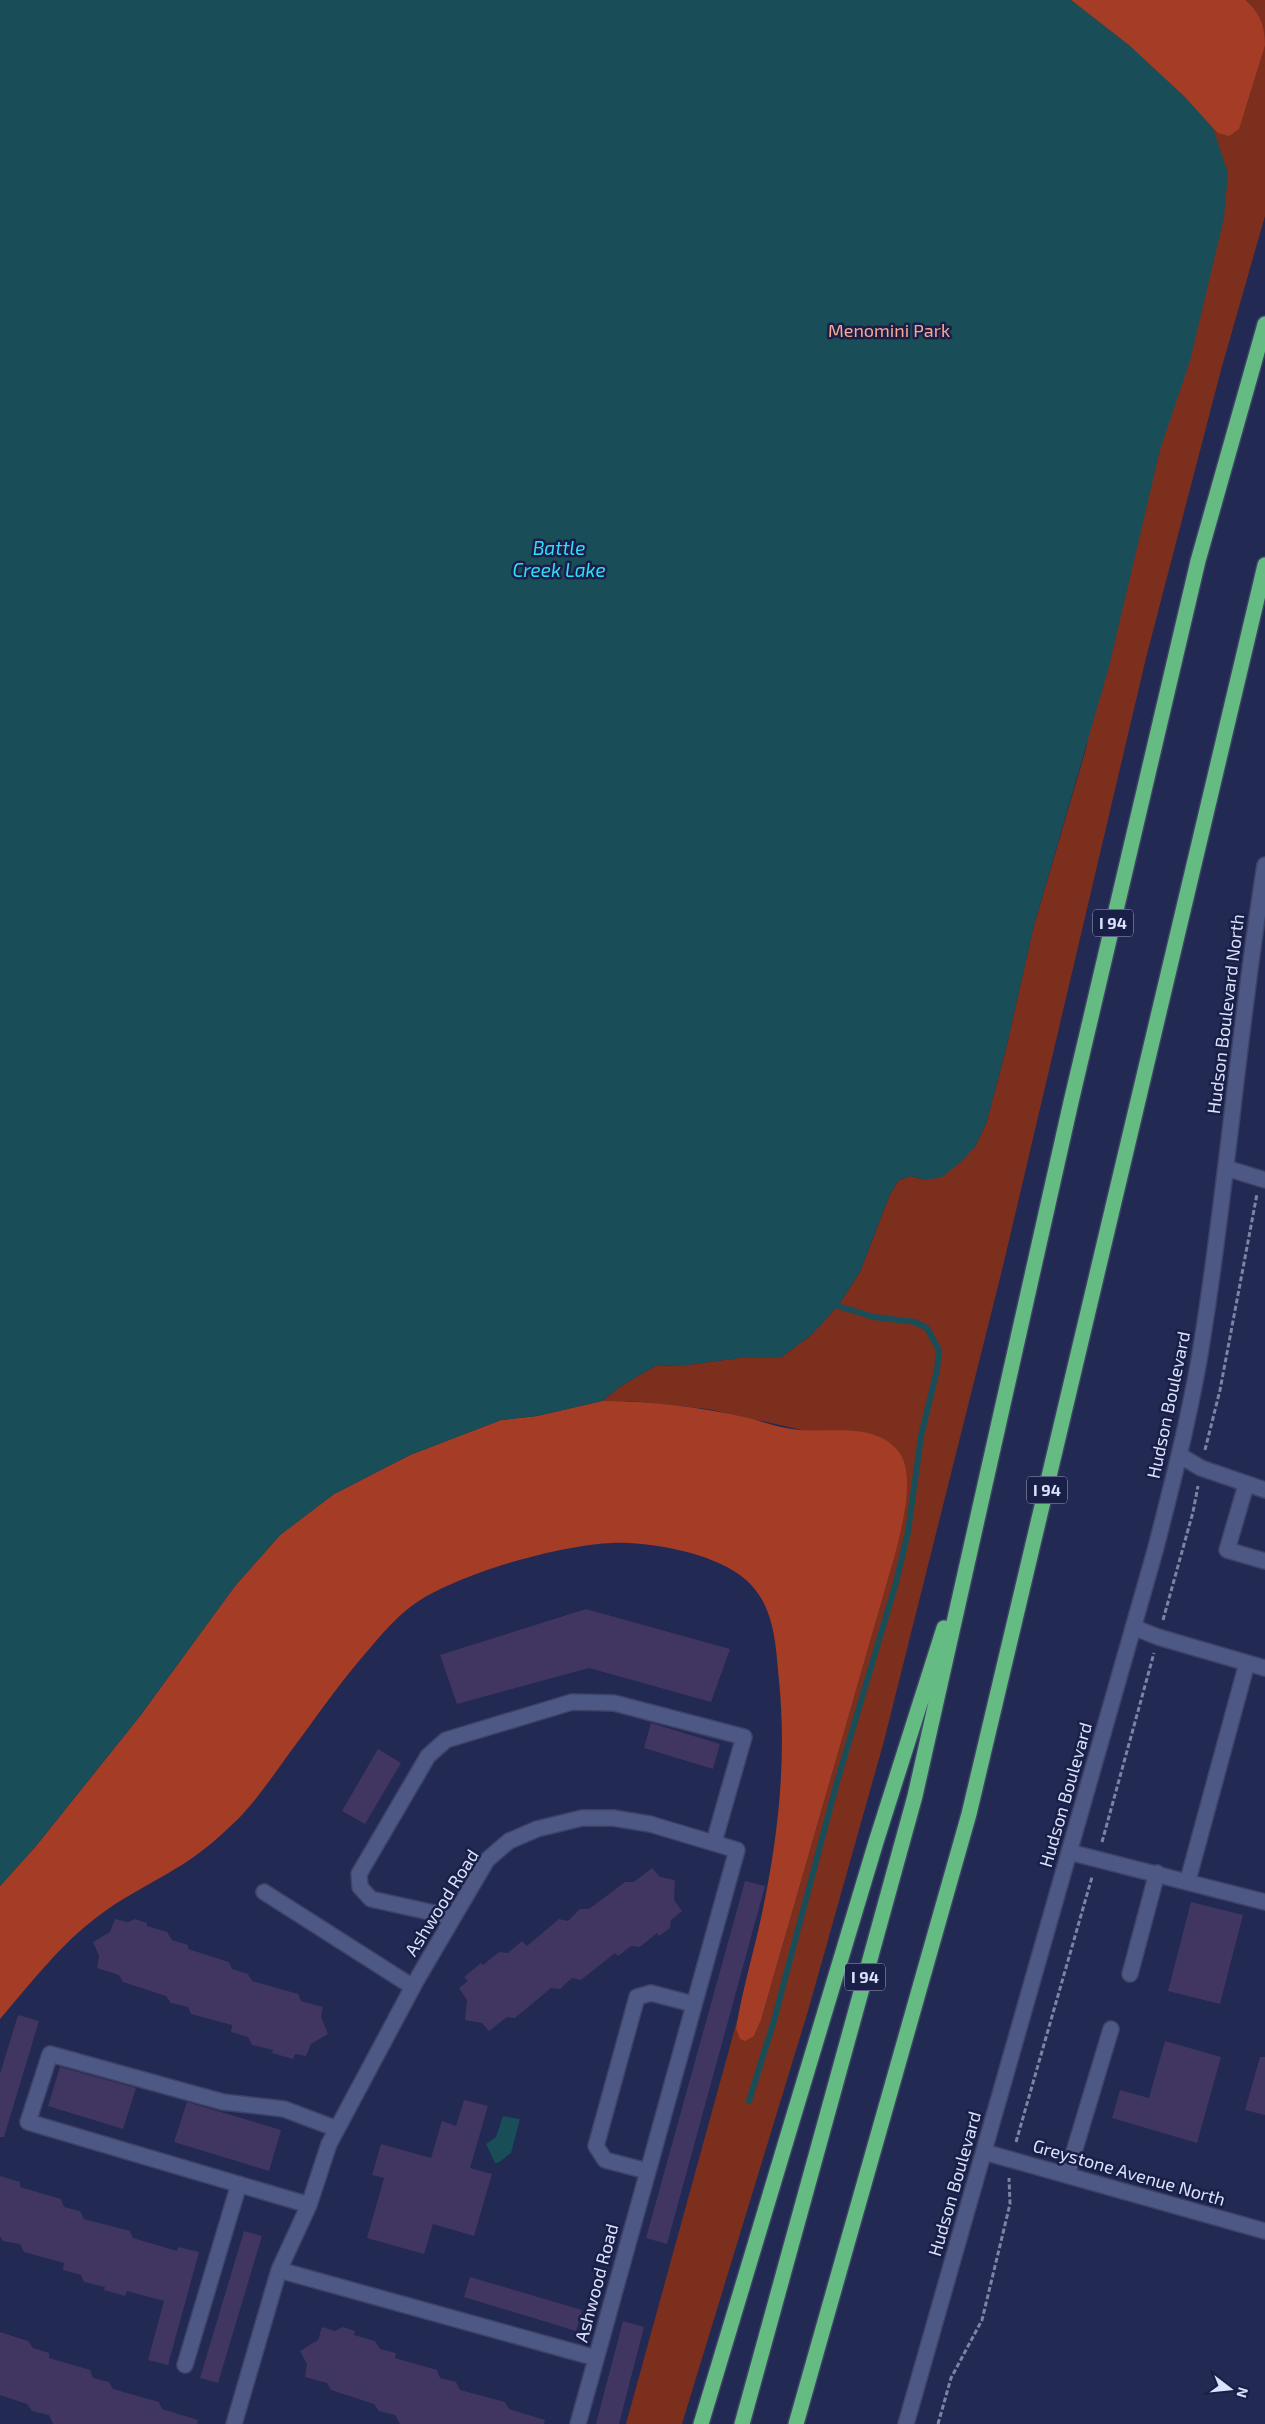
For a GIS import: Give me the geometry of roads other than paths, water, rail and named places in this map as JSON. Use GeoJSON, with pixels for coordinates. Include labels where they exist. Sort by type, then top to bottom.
{"type":"FeatureCollection","features":[{"type":"Feature","properties":{"kind":"highway","name":"I 94"},"geometry":{"type":"LineString","coordinates":[[742,2424],[915,1796],[1069,1112],[1198,561],[1265,324]]}},
{"type":"Feature","properties":{"kind":"highway","name":"I 94"},"geometry":{"type":"LineString","coordinates":[[797,2424],[800,2407],[969,1814],[1265,565]]}},
{"type":"Feature","properties":{"kind":"highway"},"geometry":{"type":"LineString","coordinates":[[701,2424],[876,1842],[976,1526]]}},
{"type":"Feature","properties":{"kind":"street","name":"Hudson Boulevard North"},"geometry":{"type":"LineString","coordinates":[[1226,1168],[1246,989],[1265,865]]}},
{"type":"Feature","properties":{"kind":"street"},"geometry":{"type":"LineString","coordinates":[[1226,1168],[1262,1180]]}},
{"type":"Feature","properties":{"kind":"street","name":"Hudson Boulevard"},"geometry":{"type":"LineString","coordinates":[[906,2424],[1134,1627],[1179,1456],[1204,1331],[1226,1168]]}},
{"type":"Feature","properties":{"kind":"street"},"geometry":{"type":"LineString","coordinates":[[1179,1456],[1201,1468],[1265,1490]]}},
{"type":"Feature","properties":{"kind":"street"},"geometry":{"type":"LineString","coordinates":[[1246,1484],[1227,1550],[1265,1561]]}},
{"type":"Feature","properties":{"kind":"street"},"geometry":{"type":"LineString","coordinates":[[1134,1627],[1265,1668]]}},
{"type":"Feature","properties":{"kind":"street"},"geometry":{"type":"LineString","coordinates":[[1188,1880],[1247,1663]]}},
{"type":"Feature","properties":{"kind":"street"},"geometry":{"type":"LineString","coordinates":[[452,1917],[371,1899],[360,1888],[359,1874],[428,1756],[446,1740],[572,1702],[614,1703],[744,1737],[714,1842]]}},
{"type":"Feature","properties":{"kind":"street","name":"Ashwood Road"},"geometry":{"type":"LineString","coordinates":[[234,2424],[279,2270],[309,2205],[329,2144],[413,1987],[452,1917],[487,1860],[509,1842],[537,1829],[582,1818],[613,1818],[650,1824],[737,1850],[578,2424]]}},
{"type":"Feature","properties":{"kind":"street"},"geometry":{"type":"LineString","coordinates":[[1069,1852],[1188,1880],[1265,1902]]}},
{"type":"Feature","properties":{"kind":"street"},"geometry":{"type":"LineString","coordinates":[[1130,1974],[1158,1873]]}},
{"type":"Feature","properties":{"kind":"street"},"geometry":{"type":"LineString","coordinates":[[264,1892],[413,1987]]}},
{"type":"Feature","properties":{"kind":"street"},"geometry":{"type":"LineString","coordinates":[[647,2171],[605,2160],[596,2146],[637,1997],[651,1993],[693,2004]]}},
{"type":"Feature","properties":{"kind":"street"},"geometry":{"type":"LineString","coordinates":[[1068,2175],[1111,2029]]}},
{"type":"Feature","properties":{"kind":"street"},"geometry":{"type":"LineString","coordinates":[[309,2205],[28,2122],[50,2054],[223,2102],[284,2109],[337,2129]]}},
{"type":"Feature","properties":{"kind":"street","name":"Greystone Avenue North"},"geometry":{"type":"LineString","coordinates":[[984,2152],[1265,2230]]}},
{"type":"Feature","properties":{"kind":"street"},"geometry":{"type":"LineString","coordinates":[[185,2365],[239,2184]]}},
{"type":"Feature","properties":{"kind":"street"},"geometry":{"type":"LineString","coordinates":[[279,2270],[596,2358]]}},
{"type":"Feature","properties":{"kind":"water","name":"Battle Creek Lake"},"geometry":{"type":"Polygon","coordinates":[[[0,0],[1071,0],[1130,46],[1184,96],[1213,128],[1228,173],[1224,218],[1190,361],[1160,450],[1109,667],[1033,929],[1006,1049],[986,1124],[975,1147],[961,1162],[942,1177],[925,1180],[911,1176],[899,1180],[890,1194],[860,1272],[838,1306],[810,1336],[780,1358],[739,1358],[687,1365],[655,1366],[621,1386],[602,1401],[537,1416],[501,1420],[410,1455],[334,1494],[280,1535],[235,1586],[140,1716],[36,1846],[0,1886],[0,0]]]}},
{"type":"Feature","properties":{"kind":"water"},"geometry":{"type":"Polygon","coordinates":[[[503,2116],[520,2119],[511,2153],[498,2163],[495,2163],[486,2144],[496,2137],[503,2116]]]}},
{"type":"Feature","properties":{"kind":"waterway"},"geometry":{"type":"LineString","coordinates":[[749,2101],[773,2024],[837,1782],[895,1586],[908,1532],[921,1436],[937,1370],[939,1350],[927,1328],[915,1322],[874,1317],[838,1306]]}},
{"type":"Feature","properties":{"kind":"park label","name":"Menomini Park"},"geometry":{"type":"Point","coordinates":[889,331]}}]}
